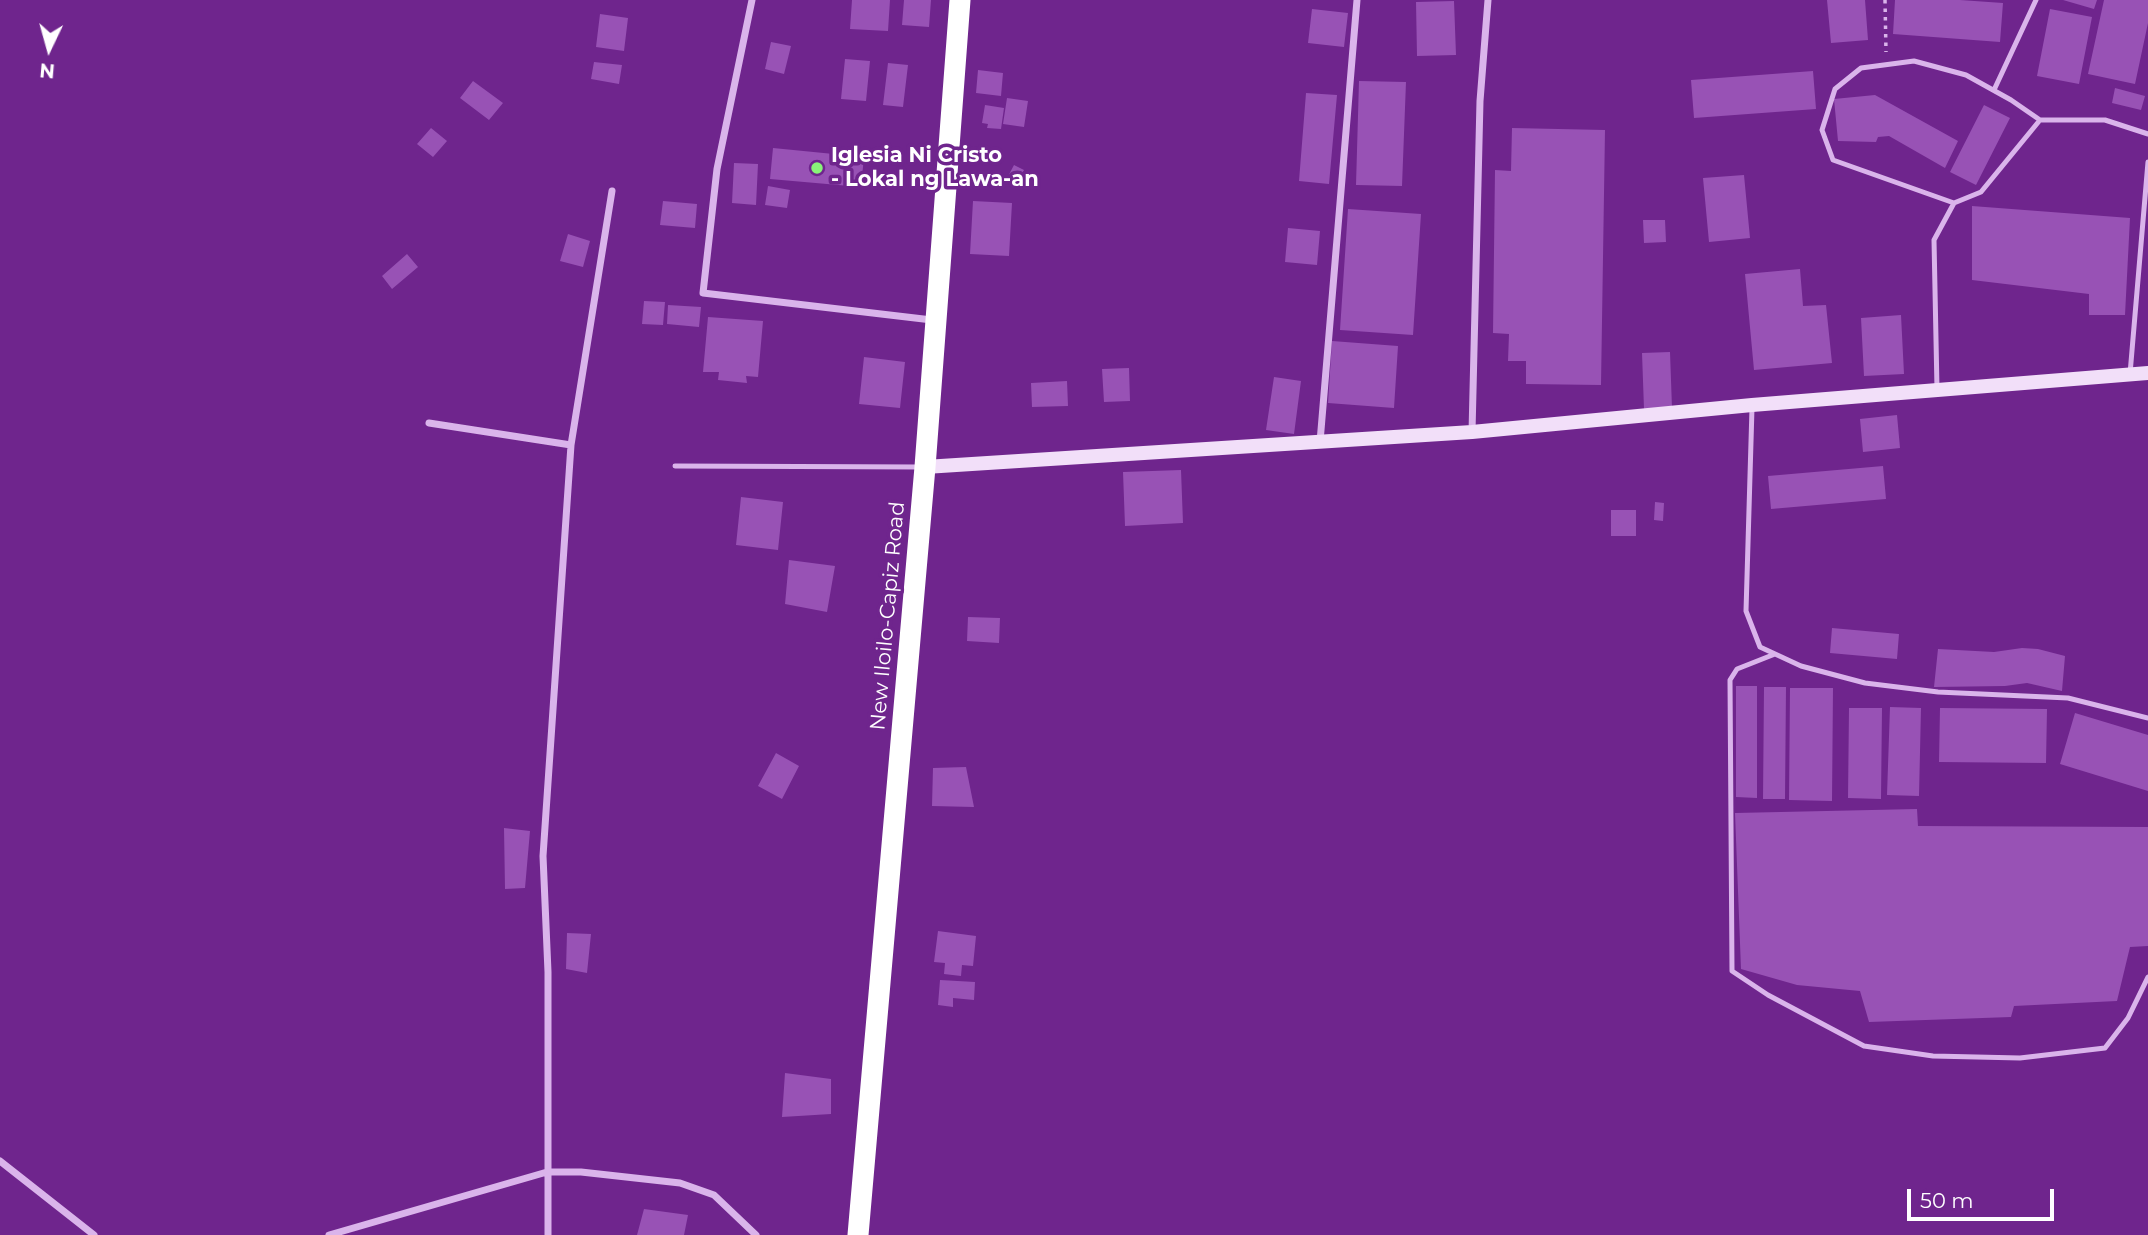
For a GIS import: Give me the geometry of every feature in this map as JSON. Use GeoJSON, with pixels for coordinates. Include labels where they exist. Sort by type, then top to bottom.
{"type":"FeatureCollection","features":[{"type":"Feature","properties":{"kind":"highway","name":"New Iloilo-Capiz Road"},"geometry":{"type":"LineString","coordinates":[[859,1235],[925,467],[960,0]]}},
{"type":"Feature","properties":{"kind":"main road"},"geometry":{"type":"LineString","coordinates":[[925,467],[1472,432],[1752,405],[2148,373]]}},
{"type":"Feature","properties":{"kind":"street"},"geometry":{"type":"LineString","coordinates":[[752,0],[717,169],[703,293],[936,321]]}},
{"type":"Feature","properties":{"kind":"street"},"geometry":{"type":"LineString","coordinates":[[1320,442],[1357,0]]}},
{"type":"Feature","properties":{"kind":"street"},"geometry":{"type":"LineString","coordinates":[[1472,432],[1480,101],[1488,0]]}},
{"type":"Feature","properties":{"kind":"street"},"geometry":{"type":"LineString","coordinates":[[548,1235],[548,972],[543,856],[571,445],[611,191]]}},
{"type":"Feature","properties":{"kind":"street"},"geometry":{"type":"LineString","coordinates":[[429,423],[571,445]]}},
{"type":"Feature","properties":{"kind":"street"},"geometry":{"type":"LineString","coordinates":[[0,1161],[94,1235]]}},
{"type":"Feature","properties":{"kind":"street"},"geometry":{"type":"LineString","coordinates":[[329,1235],[547,1172],[581,1172],[680,1183],[714,1195],[756,1235]]}},
{"type":"Feature","properties":{"kind":"lane"},"geometry":{"type":"LineString","coordinates":[[1994,90],[2036,0]]}},
{"type":"Feature","properties":{"kind":"lane"},"geometry":{"type":"LineString","coordinates":[[1954,203],[1833,160],[1822,130],[1835,89],[1861,68],[1914,61],[1966,75],[2040,120],[2105,120],[2148,134]]}},
{"type":"Feature","properties":{"kind":"lane"},"geometry":{"type":"LineString","coordinates":[[1937,390],[1934,240],[1954,203],[1981,191],[2040,120]]}},
{"type":"Feature","properties":{"kind":"lane"},"geometry":{"type":"LineString","coordinates":[[2130,374],[2148,162]]}},
{"type":"Feature","properties":{"kind":"lane"},"geometry":{"type":"LineString","coordinates":[[1752,405],[1746,611],[1760,647],[1801,666],[1865,683],[1938,692],[2068,698],[2148,718]]}},
{"type":"Feature","properties":{"kind":"lane"},"geometry":{"type":"LineString","coordinates":[[675,467],[925,467]]}},
{"type":"Feature","properties":{"kind":"lane"},"geometry":{"type":"LineString","coordinates":[[1775,654],[1737,669],[1730,680],[1732,971],[1768,995],[1864,1046],[1933,1056],[2020,1058],[2105,1048],[2127,1018],[2148,977]]}},
{"type":"Feature","properties":{"kind":"path"},"geometry":{"type":"LineString","coordinates":[[1885,0],[1886,65]]}},
{"type":"Feature","properties":{"kind":"building"},"geometry":{"type":"Polygon","coordinates":[[[852,0],[890,0],[888,31],[850,29],[852,0]]]}},
{"type":"Feature","properties":{"kind":"building"},"geometry":{"type":"Polygon","coordinates":[[[904,0],[931,0],[929,27],[902,25],[904,0]]]}},
{"type":"Feature","properties":{"kind":"building"},"geometry":{"type":"Polygon","coordinates":[[[1827,0],[1865,0],[1868,40],[1831,43],[1827,0]]]}},
{"type":"Feature","properties":{"kind":"building"},"geometry":{"type":"Polygon","coordinates":[[[1895,0],[2003,3],[2000,42],[1893,34],[1895,0]]]}},
{"type":"Feature","properties":{"kind":"building"},"geometry":{"type":"Polygon","coordinates":[[[2063,0],[2097,0],[2094,9],[2063,0]]]}},
{"type":"Feature","properties":{"kind":"building"},"geometry":{"type":"Polygon","coordinates":[[[2104,0],[2148,0],[2148,23],[2135,84],[2088,74],[2104,0]]]}},
{"type":"Feature","properties":{"kind":"building"},"geometry":{"type":"Polygon","coordinates":[[[1454,1],[1456,55],[1417,56],[1416,2],[1454,1]]]}},
{"type":"Feature","properties":{"kind":"building"},"geometry":{"type":"Polygon","coordinates":[[[1312,9],[1348,13],[1344,47],[1308,43],[1312,9]]]}},
{"type":"Feature","properties":{"kind":"building"},"geometry":{"type":"Polygon","coordinates":[[[2050,9],[2092,17],[2079,84],[2037,76],[2050,9]]]}},
{"type":"Feature","properties":{"kind":"building"},"geometry":{"type":"Polygon","coordinates":[[[600,14],[628,18],[624,51],[596,47],[600,14]]]}},
{"type":"Feature","properties":{"kind":"building"},"geometry":{"type":"Polygon","coordinates":[[[771,42],[791,46],[784,74],[765,69],[771,42]]]}},
{"type":"Feature","properties":{"kind":"building"},"geometry":{"type":"Polygon","coordinates":[[[845,59],[870,61],[866,101],[841,99],[845,59]]]}},
{"type":"Feature","properties":{"kind":"building"},"geometry":{"type":"Polygon","coordinates":[[[594,62],[622,65],[619,84],[591,79],[594,62]]]}},
{"type":"Feature","properties":{"kind":"building"},"geometry":{"type":"Polygon","coordinates":[[[888,63],[908,65],[903,107],[883,105],[888,63]]]}},
{"type":"Feature","properties":{"kind":"building"},"geometry":{"type":"Polygon","coordinates":[[[978,70],[1003,73],[1001,96],[976,93],[978,70]]]}},
{"type":"Feature","properties":{"kind":"building"},"geometry":{"type":"Polygon","coordinates":[[[1813,71],[1816,109],[1694,118],[1691,80],[1813,71]]]}},
{"type":"Feature","properties":{"kind":"building"},"geometry":{"type":"Polygon","coordinates":[[[473,81],[503,103],[489,120],[460,98],[473,81]]]}},
{"type":"Feature","properties":{"kind":"building"},"geometry":{"type":"Polygon","coordinates":[[[1359,81],[1406,82],[1402,186],[1356,185],[1359,81]]]}},
{"type":"Feature","properties":{"kind":"building"},"geometry":{"type":"Polygon","coordinates":[[[2115,88],[2145,96],[2141,110],[2112,103],[2115,88]]]}},
{"type":"Feature","properties":{"kind":"building"},"geometry":{"type":"Polygon","coordinates":[[[1306,93],[1337,95],[1329,184],[1299,181],[1306,93]]]}},
{"type":"Feature","properties":{"kind":"building"},"geometry":{"type":"Polygon","coordinates":[[[1875,95],[1958,141],[1945,168],[1889,136],[1878,137],[1876,142],[1838,141],[1834,99],[1875,95]]]}},
{"type":"Feature","properties":{"kind":"building"},"geometry":{"type":"Polygon","coordinates":[[[1007,98],[1028,101],[1024,127],[1003,124],[1007,98]]]}},
{"type":"Feature","properties":{"kind":"building"},"geometry":{"type":"Polygon","coordinates":[[[985,105],[1004,108],[1001,129],[987,128],[988,124],[982,123],[985,105]]]}},
{"type":"Feature","properties":{"kind":"building"},"geometry":{"type":"Polygon","coordinates":[[[1984,105],[2010,118],[1976,185],[1950,172],[1984,105]]]}},
{"type":"Feature","properties":{"kind":"building"},"geometry":{"type":"Polygon","coordinates":[[[431,128],[447,141],[433,157],[417,144],[431,128]]]}},
{"type":"Feature","properties":{"kind":"building"},"geometry":{"type":"Polygon","coordinates":[[[1512,128],[1605,130],[1601,385],[1526,384],[1526,361],[1508,361],[1509,334],[1493,333],[1495,170],[1511,171],[1512,128]]]}},
{"type":"Feature","properties":{"kind":"building","name":"Iglesia Ni Cristo - Lokal ng Lawa-an"},"geometry":{"type":"Polygon","coordinates":[[[773,148],[864,157],[861,187],[770,179],[773,148]]]}},
{"type":"Feature","properties":{"kind":"building"},"geometry":{"type":"Polygon","coordinates":[[[734,163],[758,164],[756,205],[732,203],[734,163]]]}},
{"type":"Feature","properties":{"kind":"building"},"geometry":{"type":"Polygon","coordinates":[[[1014,165],[1024,170],[1016,187],[1005,182],[1014,165]]]}},
{"type":"Feature","properties":{"kind":"building"},"geometry":{"type":"Polygon","coordinates":[[[1744,175],[1750,238],[1709,242],[1703,178],[1744,175]]]}},
{"type":"Feature","properties":{"kind":"building"},"geometry":{"type":"Polygon","coordinates":[[[768,186],[790,190],[787,208],[765,205],[768,186]]]}},
{"type":"Feature","properties":{"kind":"building"},"geometry":{"type":"Polygon","coordinates":[[[663,201],[697,204],[695,228],[660,225],[663,201]]]}},
{"type":"Feature","properties":{"kind":"building"},"geometry":{"type":"Polygon","coordinates":[[[973,201],[1012,203],[1009,256],[970,254],[973,201]]]}},
{"type":"Feature","properties":{"kind":"building"},"geometry":{"type":"Polygon","coordinates":[[[1972,206],[2130,218],[2125,315],[2089,315],[2089,294],[1972,280],[1972,206]]]}},
{"type":"Feature","properties":{"kind":"building"},"geometry":{"type":"Polygon","coordinates":[[[1348,209],[1421,214],[1413,335],[1340,330],[1348,209]]]}},
{"type":"Feature","properties":{"kind":"building"},"geometry":{"type":"Polygon","coordinates":[[[1643,220],[1665,220],[1666,242],[1644,243],[1643,220]]]}},
{"type":"Feature","properties":{"kind":"building"},"geometry":{"type":"Polygon","coordinates":[[[1288,228],[1320,231],[1317,265],[1285,262],[1288,228]]]}},
{"type":"Feature","properties":{"kind":"building"},"geometry":{"type":"Polygon","coordinates":[[[568,234],[590,241],[583,267],[560,261],[568,234]]]}},
{"type":"Feature","properties":{"kind":"building"},"geometry":{"type":"Polygon","coordinates":[[[407,254],[418,267],[392,289],[382,276],[407,254]]]}},
{"type":"Feature","properties":{"kind":"building"},"geometry":{"type":"Polygon","coordinates":[[[1800,269],[1803,306],[1826,305],[1832,363],[1754,370],[1745,274],[1800,269]]]}},
{"type":"Feature","properties":{"kind":"building"},"geometry":{"type":"Polygon","coordinates":[[[644,301],[665,302],[663,325],[642,324],[644,301]]]}},
{"type":"Feature","properties":{"kind":"building"},"geometry":{"type":"Polygon","coordinates":[[[668,305],[701,307],[699,327],[667,324],[668,305]]]}},
{"type":"Feature","properties":{"kind":"building"},"geometry":{"type":"Polygon","coordinates":[[[1901,315],[1904,374],[1864,376],[1861,318],[1901,315]]]}},
{"type":"Feature","properties":{"kind":"building"},"geometry":{"type":"Polygon","coordinates":[[[708,317],[763,321],[758,377],[746,376],[747,383],[718,380],[719,372],[703,372],[708,317]]]}},
{"type":"Feature","properties":{"kind":"building"},"geometry":{"type":"Polygon","coordinates":[[[1332,341],[1398,346],[1394,408],[1328,403],[1332,341]]]}},
{"type":"Feature","properties":{"kind":"building"},"geometry":{"type":"Polygon","coordinates":[[[1670,352],[1672,408],[1644,409],[1642,353],[1670,352]]]}},
{"type":"Feature","properties":{"kind":"building"},"geometry":{"type":"Polygon","coordinates":[[[864,357],[905,362],[900,408],[859,404],[864,357]]]}},
{"type":"Feature","properties":{"kind":"building"},"geometry":{"type":"Polygon","coordinates":[[[1129,368],[1130,401],[1104,402],[1102,369],[1129,368]]]}},
{"type":"Feature","properties":{"kind":"building"},"geometry":{"type":"Polygon","coordinates":[[[1274,377],[1301,381],[1294,434],[1266,430],[1274,377]]]}},
{"type":"Feature","properties":{"kind":"building"},"geometry":{"type":"Polygon","coordinates":[[[1067,381],[1068,406],[1032,407],[1031,383],[1067,381]]]}},
{"type":"Feature","properties":{"kind":"building"},"geometry":{"type":"Polygon","coordinates":[[[1897,415],[1900,448],[1863,452],[1860,419],[1897,415]]]}},
{"type":"Feature","properties":{"kind":"building"},"geometry":{"type":"Polygon","coordinates":[[[1883,466],[1886,499],[1771,509],[1768,476],[1883,466]]]}},
{"type":"Feature","properties":{"kind":"building"},"geometry":{"type":"Polygon","coordinates":[[[1181,470],[1183,523],[1125,526],[1123,472],[1181,470]]]}},
{"type":"Feature","properties":{"kind":"building"},"geometry":{"type":"Polygon","coordinates":[[[741,497],[783,502],[778,550],[736,545],[741,497]]]}},
{"type":"Feature","properties":{"kind":"building"},"geometry":{"type":"Polygon","coordinates":[[[1655,502],[1664,503],[1663,521],[1654,520],[1655,502]]]}},
{"type":"Feature","properties":{"kind":"building"},"geometry":{"type":"Polygon","coordinates":[[[1611,510],[1636,510],[1636,536],[1611,536],[1611,510]]]}},
{"type":"Feature","properties":{"kind":"building"},"geometry":{"type":"Polygon","coordinates":[[[789,560],[835,566],[827,612],[785,604],[789,560]]]}},
{"type":"Feature","properties":{"kind":"building"},"geometry":{"type":"Polygon","coordinates":[[[968,617],[1000,618],[999,643],[967,641],[968,617]]]}},
{"type":"Feature","properties":{"kind":"building"},"geometry":{"type":"Polygon","coordinates":[[[1832,628],[1899,634],[1897,659],[1830,653],[1832,628]]]}},
{"type":"Feature","properties":{"kind":"building"},"geometry":{"type":"Polygon","coordinates":[[[2022,648],[2065,656],[2062,691],[2027,683],[1934,687],[1938,649],[1994,652],[2022,648]]]}},
{"type":"Feature","properties":{"kind":"building"},"geometry":{"type":"Polygon","coordinates":[[[1736,686],[1757,686],[1757,798],[1736,797],[1736,686]]]}},
{"type":"Feature","properties":{"kind":"building"},"geometry":{"type":"Polygon","coordinates":[[[1764,687],[1786,687],[1785,799],[1763,799],[1764,687]]]}},
{"type":"Feature","properties":{"kind":"building"},"geometry":{"type":"Polygon","coordinates":[[[1790,688],[1833,688],[1832,801],[1789,800],[1790,688]]]}},
{"type":"Feature","properties":{"kind":"building"},"geometry":{"type":"Polygon","coordinates":[[[1890,707],[1921,708],[1919,796],[1887,795],[1890,707]]]}},
{"type":"Feature","properties":{"kind":"building"},"geometry":{"type":"Polygon","coordinates":[[[1849,708],[1882,708],[1881,799],[1848,798],[1849,708]]]}},
{"type":"Feature","properties":{"kind":"building"},"geometry":{"type":"Polygon","coordinates":[[[1940,708],[2047,709],[2046,763],[1939,762],[1940,708]]]}},
{"type":"Feature","properties":{"kind":"building"},"geometry":{"type":"Polygon","coordinates":[[[2075,713],[2148,735],[2148,791],[2060,764],[2075,713]]]}},
{"type":"Feature","properties":{"kind":"building"},"geometry":{"type":"Polygon","coordinates":[[[776,753],[799,766],[782,799],[758,786],[776,753]]]}},
{"type":"Feature","properties":{"kind":"building"},"geometry":{"type":"Polygon","coordinates":[[[966,767],[974,807],[932,806],[933,768],[966,767]]]}},
{"type":"Feature","properties":{"kind":"building"},"geometry":{"type":"Polygon","coordinates":[[[1917,809],[1918,826],[2148,827],[2148,946],[2130,947],[2117,1001],[2014,1006],[2011,1017],[1869,1022],[1860,991],[1797,985],[1741,969],[1735,813],[1917,809]]]}},
{"type":"Feature","properties":{"kind":"building"},"geometry":{"type":"Polygon","coordinates":[[[504,828],[530,831],[525,888],[505,889],[504,828]]]}},
{"type":"Feature","properties":{"kind":"building"},"geometry":{"type":"Polygon","coordinates":[[[938,931],[976,936],[973,966],[962,965],[961,976],[944,974],[945,963],[934,962],[938,931]]]}},
{"type":"Feature","properties":{"kind":"building"},"geometry":{"type":"Polygon","coordinates":[[[567,933],[591,934],[587,973],[566,969],[567,933]]]}},
{"type":"Feature","properties":{"kind":"building"},"geometry":{"type":"Polygon","coordinates":[[[940,980],[975,982],[974,1000],[953,998],[953,1007],[938,1005],[940,980]]]}},
{"type":"Feature","properties":{"kind":"building"},"geometry":{"type":"Polygon","coordinates":[[[785,1073],[831,1079],[831,1114],[782,1117],[785,1073]]]}},
{"type":"Feature","properties":{"kind":"building"},"geometry":{"type":"Polygon","coordinates":[[[644,1209],[688,1215],[684,1235],[637,1235],[644,1209]]]}},
{"type":"Feature","properties":{"kind":"place","name":"Iglesia Ni Cristo - Lokal ng Lawa-an"},"geometry":{"type":"Point","coordinates":[817,168]}}]}
